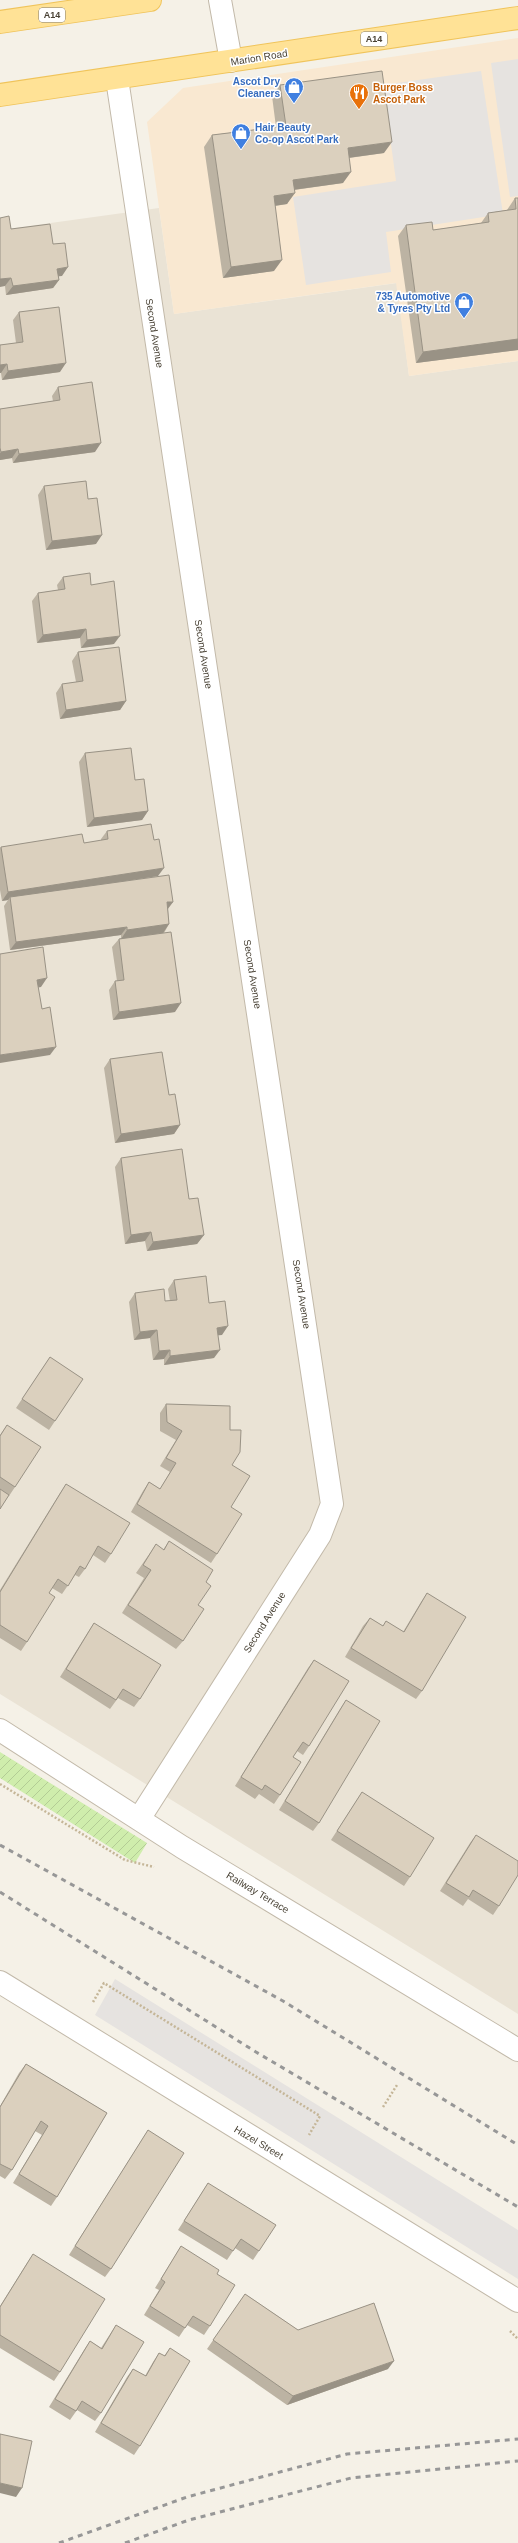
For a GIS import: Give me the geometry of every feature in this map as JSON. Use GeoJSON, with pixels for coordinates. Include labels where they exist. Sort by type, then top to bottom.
{"type":"FeatureCollection","features":[{"type":"Feature","properties":{"kind":"main road","name":"A14"},"geometry":{"type":"LineString","coordinates":[[0,22],[150,0]]}},
{"type":"Feature","properties":{"kind":"main road","name":"Marion Road"},"geometry":{"type":"LineString","coordinates":[[0,95],[117,79],[518,18]]}},
{"type":"Feature","properties":{"kind":"street"},"geometry":{"type":"LineString","coordinates":[[220,0],[231,61]]}},
{"type":"Feature","properties":{"kind":"street","name":"Second Avenue"},"geometry":{"type":"LineString","coordinates":[[117,79],[332,1504],[320,1534],[139,1819]]}},
{"type":"Feature","properties":{"kind":"street","name":"Railway Terrace"},"geometry":{"type":"LineString","coordinates":[[0,1730],[139,1819],[518,2050]]}},
{"type":"Feature","properties":{"kind":"street","name":"Hazel Street"},"geometry":{"type":"LineString","coordinates":[[0,1982],[518,2301]]}},
{"type":"Feature","properties":{"kind":"path"},"geometry":{"type":"LineString","coordinates":[[0,1784],[125,1860],[157,1868]]}},
{"type":"Feature","properties":{"kind":"path"},"geometry":{"type":"LineString","coordinates":[[77,2030],[104,1983],[320,2116]]}},
{"type":"Feature","properties":{"kind":"path"},"geometry":{"type":"LineString","coordinates":[[383,2107],[397,2085]]}},
{"type":"Feature","properties":{"kind":"shaded area"},"geometry":{"type":"Polygon","coordinates":[[[518,38],[518,361],[409,376],[396,283],[174,314],[147,122],[183,88],[518,38]]]}},
{"type":"Feature","properties":{"kind":"shaded area"},"geometry":{"type":"Polygon","coordinates":[[[518,59],[518,196],[510,197],[491,63],[518,59]]]}},
{"type":"Feature","properties":{"kind":"shaded area"},"geometry":{"type":"Polygon","coordinates":[[[481,71],[503,214],[386,232],[391,272],[306,285],[293,197],[396,181],[383,85],[481,71]]]}},
{"type":"Feature","properties":{"kind":"shaded area"},"geometry":{"type":"Polygon","coordinates":[[[159,208],[174,314],[397,283],[409,376],[518,361],[518,2014],[0,1694],[0,230],[159,208]]]}},
{"type":"Feature","properties":{"kind":"shaded area"},"geometry":{"type":"Polygon","coordinates":[[[115,1979],[518,2230],[518,2279],[95,2015],[115,1979]]]}},
{"type":"Feature","properties":{"kind":"green space"},"geometry":{"type":"Polygon","coordinates":[[[0,1752],[147,1843],[135,1863],[0,1778],[0,1752]]]}},
{"type":"Feature","properties":{"kind":"building"},"geometry":{"type":"Polygon","coordinates":[[[382,71],[392,142],[348,148],[351,172],[293,180],[295,193],[274,196],[282,260],[231,267],[212,135],[286,126],[280,85],[382,71]]]}},
{"type":"Feature","properties":{"kind":"building","name":"735 Automotive & Tyres Pty Ltd"},"geometry":{"type":"Polygon","coordinates":[[[515,198],[518,198],[518,339],[423,352],[406,225],[432,222],[433,230],[489,222],[488,213],[516,209],[515,198]]]}},
{"type":"Feature","properties":{"kind":"building"},"geometry":{"type":"Polygon","coordinates":[[[9,216],[11,229],[50,224],[53,244],[65,243],[68,267],[57,269],[59,280],[13,286],[11,278],[0,279],[0,218],[9,216]]]}},
{"type":"Feature","properties":{"kind":"building"},"geometry":{"type":"Polygon","coordinates":[[[59,307],[66,363],[8,371],[7,364],[0,365],[0,345],[23,342],[19,312],[59,307]]]}},
{"type":"Feature","properties":{"kind":"building"},"geometry":{"type":"Polygon","coordinates":[[[92,382],[101,443],[19,454],[18,449],[1,452],[0,409],[60,400],[58,387],[92,382]]]}},
{"type":"Feature","properties":{"kind":"building"},"geometry":{"type":"Polygon","coordinates":[[[86,481],[88,499],[97,498],[102,535],[52,541],[44,486],[86,481]]]}},
{"type":"Feature","properties":{"kind":"building"},"geometry":{"type":"Polygon","coordinates":[[[90,573],[91,585],[114,581],[120,636],[87,640],[86,629],[43,635],[38,593],[65,589],[63,577],[90,573]]]}},
{"type":"Feature","properties":{"kind":"building"},"geometry":{"type":"Polygon","coordinates":[[[119,647],[126,701],[66,710],[62,684],[83,681],[78,652],[119,647]]]}},
{"type":"Feature","properties":{"kind":"building"},"geometry":{"type":"Polygon","coordinates":[[[131,748],[135,780],[144,779],[148,811],[94,818],[85,753],[131,748]]]}},
{"type":"Feature","properties":{"kind":"building"},"geometry":{"type":"Polygon","coordinates":[[[151,824],[154,840],[159,839],[164,868],[8,892],[1,847],[82,834],[84,843],[108,839],[107,831],[151,824]]]}},
{"type":"Feature","properties":{"kind":"building"},"geometry":{"type":"Polygon","coordinates":[[[169,875],[173,902],[167,902],[169,924],[127,930],[127,927],[16,942],[10,897],[169,875]]]}},
{"type":"Feature","properties":{"kind":"building"},"geometry":{"type":"Polygon","coordinates":[[[171,932],[181,1003],[119,1012],[115,981],[124,980],[119,939],[171,932]]]}},
{"type":"Feature","properties":{"kind":"building"},"geometry":{"type":"Polygon","coordinates":[[[43,947],[47,978],[37,980],[42,1009],[50,1007],[56,1047],[0,1055],[0,954],[43,947]]]}},
{"type":"Feature","properties":{"kind":"building"},"geometry":{"type":"Polygon","coordinates":[[[162,1052],[169,1095],[175,1094],[180,1125],[121,1134],[110,1059],[162,1052]]]}},
{"type":"Feature","properties":{"kind":"building"},"geometry":{"type":"Polygon","coordinates":[[[182,1149],[189,1199],[198,1198],[204,1235],[153,1242],[151,1232],[131,1235],[121,1158],[182,1149]]]}},
{"type":"Feature","properties":{"kind":"building"},"geometry":{"type":"Polygon","coordinates":[[[206,1276],[209,1303],[225,1301],[228,1326],[217,1328],[220,1350],[170,1356],[170,1350],[159,1351],[157,1330],[140,1332],[135,1293],[164,1289],[165,1301],[177,1300],[174,1280],[206,1276]]]}},
{"type":"Feature","properties":{"kind":"building"},"geometry":{"type":"Polygon","coordinates":[[[50,1357],[83,1379],[55,1421],[22,1399],[50,1357]]]}},
{"type":"Feature","properties":{"kind":"building"},"geometry":{"type":"Polygon","coordinates":[[[166,1404],[230,1406],[230,1430],[241,1430],[240,1452],[232,1465],[250,1476],[231,1507],[242,1514],[217,1554],[137,1504],[149,1482],[160,1489],[176,1463],[166,1458],[182,1431],[167,1422],[166,1404]]]}},
{"type":"Feature","properties":{"kind":"building"},"geometry":{"type":"Polygon","coordinates":[[[7,1425],[41,1447],[15,1487],[0,1477],[0,1436],[7,1425]]]}},
{"type":"Feature","properties":{"kind":"building"},"geometry":{"type":"Polygon","coordinates":[[[66,1484],[130,1523],[111,1554],[98,1546],[85,1569],[80,1566],[68,1586],[58,1579],[49,1593],[55,1597],[27,1642],[0,1625],[0,1592],[66,1484]]]}},
{"type":"Feature","properties":{"kind":"building"},"geometry":{"type":"Polygon","coordinates":[[[0,1489],[9,1495],[0,1509],[0,1489]]]}},
{"type":"Feature","properties":{"kind":"building"},"geometry":{"type":"Polygon","coordinates":[[[169,1541],[213,1570],[206,1582],[211,1586],[198,1605],[204,1609],[183,1641],[128,1605],[151,1570],[143,1565],[156,1544],[164,1550],[169,1541]]]}},
{"type":"Feature","properties":{"kind":"building"},"geometry":{"type":"Polygon","coordinates":[[[427,1593],[466,1617],[422,1691],[351,1648],[370,1618],[383,1626],[386,1621],[404,1632],[427,1593]]]}},
{"type":"Feature","properties":{"kind":"building"},"geometry":{"type":"Polygon","coordinates":[[[94,1623],[161,1665],[140,1699],[123,1689],[116,1700],[66,1669],[94,1623]]]}},
{"type":"Feature","properties":{"kind":"building"},"geometry":{"type":"Polygon","coordinates":[[[314,1660],[349,1681],[309,1746],[303,1742],[293,1757],[301,1762],[280,1795],[265,1785],[262,1790],[241,1777],[314,1660]]]}},
{"type":"Feature","properties":{"kind":"building"},"geometry":{"type":"Polygon","coordinates":[[[346,1700],[380,1721],[319,1823],[285,1801],[346,1700]]]}},
{"type":"Feature","properties":{"kind":"building"},"geometry":{"type":"Polygon","coordinates":[[[362,1792],[434,1838],[410,1877],[337,1831],[362,1792]]]}},
{"type":"Feature","properties":{"kind":"building"},"geometry":{"type":"Polygon","coordinates":[[[476,1835],[518,1861],[518,1875],[499,1906],[473,1890],[469,1897],[446,1883],[476,1835]]]}},
{"type":"Feature","properties":{"kind":"building"},"geometry":{"type":"Polygon","coordinates":[[[26,2064],[107,2113],[57,2197],[19,2174],[48,2126],[41,2121],[12,2170],[0,2164],[0,2107],[26,2064]]]}},
{"type":"Feature","properties":{"kind":"building"},"geometry":{"type":"Polygon","coordinates":[[[148,2130],[184,2153],[111,2269],[75,2246],[148,2130]]]}},
{"type":"Feature","properties":{"kind":"building"},"geometry":{"type":"Polygon","coordinates":[[[208,2183],[276,2225],[259,2251],[241,2239],[233,2251],[184,2221],[208,2183]]]}},
{"type":"Feature","properties":{"kind":"building"},"geometry":{"type":"Polygon","coordinates":[[[181,2246],[219,2270],[217,2274],[235,2285],[210,2326],[193,2316],[185,2328],[150,2306],[165,2282],[161,2279],[181,2246]]]}},
{"type":"Feature","properties":{"kind":"building"},"geometry":{"type":"Polygon","coordinates":[[[33,2254],[105,2299],[60,2372],[0,2335],[0,2307],[33,2254]]]}},
{"type":"Feature","properties":{"kind":"building"},"geometry":{"type":"Polygon","coordinates":[[[245,2294],[298,2330],[374,2303],[394,2361],[293,2396],[213,2340],[245,2294]]]}},
{"type":"Feature","properties":{"kind":"building"},"geometry":{"type":"Polygon","coordinates":[[[116,2325],[144,2342],[101,2413],[82,2401],[76,2411],[55,2399],[90,2341],[102,2349],[116,2325]]]}},
{"type":"Feature","properties":{"kind":"building"},"geometry":{"type":"Polygon","coordinates":[[[170,2348],[190,2361],[140,2446],[101,2423],[133,2369],[146,2376],[159,2353],[165,2356],[170,2348]]]}},
{"type":"Feature","properties":{"kind":"building"},"geometry":{"type":"Polygon","coordinates":[[[0,2434],[32,2441],[22,2488],[0,2483],[0,2434]]]}},
{"type":"Feature","properties":{"kind":"railway"},"geometry":{"type":"LineString","coordinates":[[0,1845],[283,2001],[518,2145]]}},
{"type":"Feature","properties":{"kind":"railway"},"geometry":{"type":"LineString","coordinates":[[0,1892],[256,2052],[518,2207]]}},
{"type":"Feature","properties":{"kind":"railway"},"geometry":{"type":"LineString","coordinates":[[59,2543],[187,2497],[347,2454],[518,2439]]}},
{"type":"Feature","properties":{"kind":"railway"},"geometry":{"type":"LineString","coordinates":[[125,2543],[189,2520],[351,2478],[518,2461]]}},
{"type":"Feature","properties":{"kind":"place","name":"Ascot Dry Cleaners"},"geometry":{"type":"Point","coordinates":[294,104]}},
{"type":"Feature","properties":{"kind":"place","name":"Burger Boss Ascot Park"},"geometry":{"type":"Point","coordinates":[359,110]}},
{"type":"Feature","properties":{"kind":"place","name":"Hair Beauty Co-op Ascot Park"},"geometry":{"type":"Point","coordinates":[241,150]}},
{"type":"Feature","properties":{"kind":"place","name":"735 Automotive & Tyres Pty Ltd"},"geometry":{"type":"Point","coordinates":[464,319]}}]}
